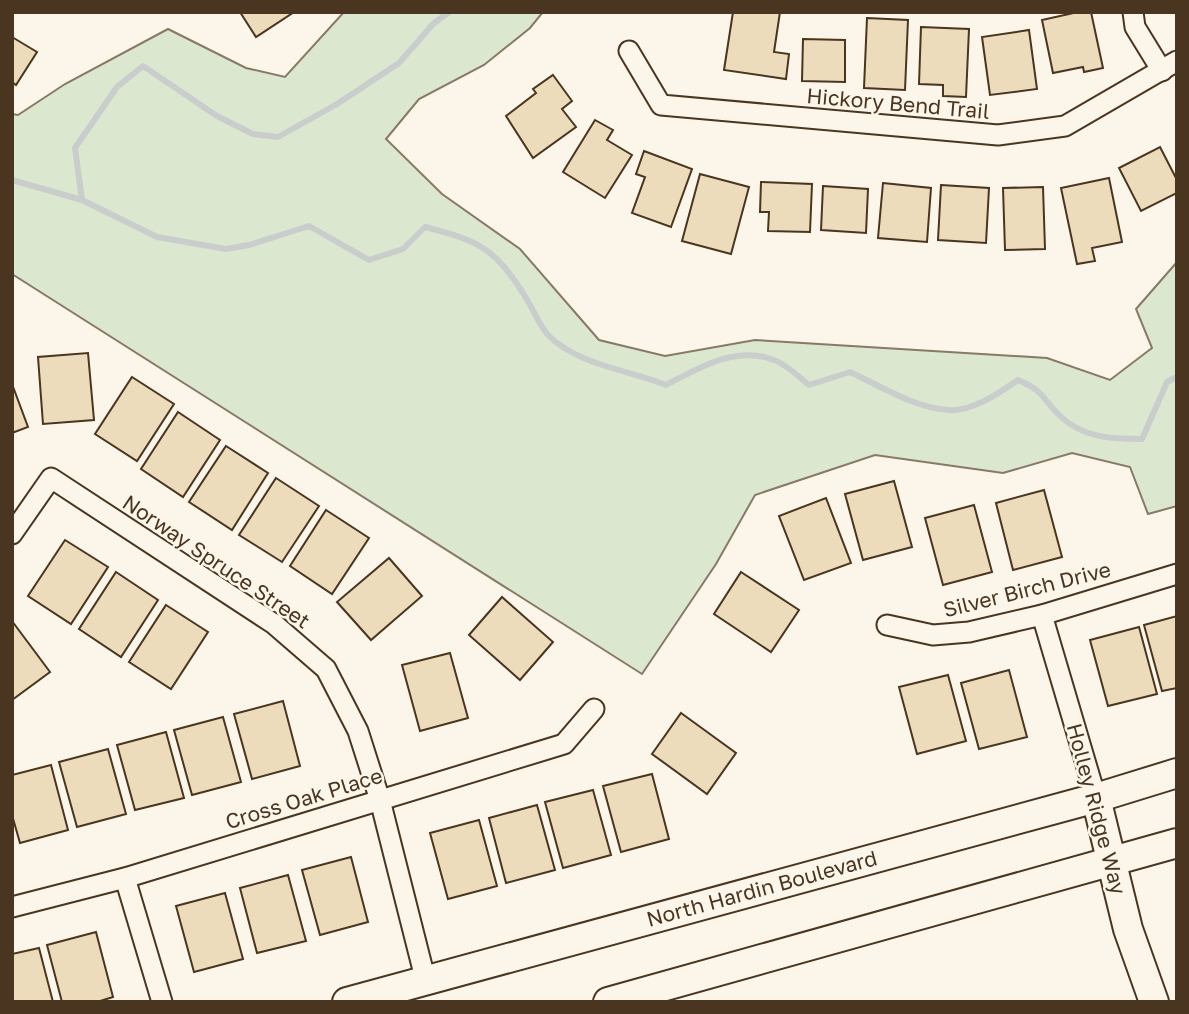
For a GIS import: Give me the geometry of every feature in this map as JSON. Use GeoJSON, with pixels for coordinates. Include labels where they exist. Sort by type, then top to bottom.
{"type":"FeatureCollection","features":[{"type":"Feature","properties":{"kind":"street"},"geometry":{"type":"LineString","coordinates":[[1133,12],[1135,27],[1170,66]]}},
{"type":"Feature","properties":{"kind":"street","name":"Hickory Bend Trail"},"geometry":{"type":"LineString","coordinates":[[629,51],[661,105],[998,135],[1065,126],[1170,66]]}},
{"type":"Feature","properties":{"kind":"street","name":"Norway Spruce Street"},"geometry":{"type":"LineString","coordinates":[[12,534],[51,478],[274,624],[326,669],[358,732],[380,800],[425,978]]}},
{"type":"Feature","properties":{"kind":"street","name":"Silver Birch Drive"},"geometry":{"type":"LineString","coordinates":[[887,625],[933,635],[952,635],[1042,615],[1177,574]]}},
{"type":"Feature","properties":{"kind":"street","name":"Holley Ridge Way"},"geometry":{"type":"LineString","coordinates":[[1042,615],[1096,798],[1135,952],[1154,1002]]}},
{"type":"Feature","properties":{"kind":"street","name":"Cross Oak Place"},"geometry":{"type":"LineString","coordinates":[[12,907],[125,878],[564,744],[594,709]]}},
{"type":"Feature","properties":{"kind":"street","name":"North Hardin Boulevard"},"geometry":{"type":"LineString","coordinates":[[347,1002],[425,978],[1096,798],[1177,773]]}},
{"type":"Feature","properties":{"kind":"street"},"geometry":{"type":"LineString","coordinates":[[608,1002],[1177,843]]}},
{"type":"Feature","properties":{"kind":"street"},"geometry":{"type":"LineString","coordinates":[[125,878],[162,1002]]}},
{"type":"Feature","properties":{"kind":"green space"},"geometry":{"type":"Polygon","coordinates":[[[344,12],[543,12],[530,28],[484,65],[419,99],[386,139],[442,194],[520,249],[599,340],[665,356],[755,340],[1047,358],[1110,380],[1152,348],[1136,309],[1177,262],[1177,506],[1148,514],[1130,467],[1072,453],[1003,473],[875,455],[755,495],[716,564],[642,674],[12,274],[12,114],[18,115],[65,84],[168,29],[246,68],[285,77],[344,12]]]}},
{"type":"Feature","properties":{"kind":"building"},"geometry":{"type":"Polygon","coordinates":[[[240,12],[289,12],[291,14],[256,37],[240,12]]]}},
{"type":"Feature","properties":{"kind":"building"},"geometry":{"type":"Polygon","coordinates":[[[733,12],[780,12],[774,52],[789,54],[786,79],[724,70],[733,12]]]}},
{"type":"Feature","properties":{"kind":"building"},"geometry":{"type":"Polygon","coordinates":[[[1091,12],[1103,68],[1084,72],[1083,67],[1053,73],[1042,20],[1091,12]]]}},
{"type":"Feature","properties":{"kind":"building"},"geometry":{"type":"Polygon","coordinates":[[[867,18],[908,20],[905,90],[864,88],[867,18]]]}},
{"type":"Feature","properties":{"kind":"building"},"geometry":{"type":"Polygon","coordinates":[[[921,27],[969,29],[966,97],[943,96],[943,85],[919,84],[921,27]]]}},
{"type":"Feature","properties":{"kind":"building"},"geometry":{"type":"Polygon","coordinates":[[[1029,30],[1037,89],[990,95],[982,37],[1029,30]]]}},
{"type":"Feature","properties":{"kind":"building"},"geometry":{"type":"Polygon","coordinates":[[[12,37],[37,52],[16,85],[12,82],[12,37]]]}},
{"type":"Feature","properties":{"kind":"building"},"geometry":{"type":"Polygon","coordinates":[[[803,39],[845,40],[845,82],[802,81],[803,39]]]}},
{"type":"Feature","properties":{"kind":"building"},"geometry":{"type":"Polygon","coordinates":[[[553,75],[572,101],[562,109],[576,127],[533,158],[506,116],[536,93],[533,89],[553,75]]]}},
{"type":"Feature","properties":{"kind":"building"},"geometry":{"type":"Polygon","coordinates":[[[595,120],[613,130],[607,140],[632,155],[605,198],[563,172],[595,120]]]}},
{"type":"Feature","properties":{"kind":"building"},"geometry":{"type":"Polygon","coordinates":[[[1160,147],[1177,180],[1177,193],[1141,211],[1119,168],[1160,147]]]}},
{"type":"Feature","properties":{"kind":"building"},"geometry":{"type":"Polygon","coordinates":[[[644,151],[692,169],[671,227],[632,213],[645,177],[636,174],[644,151]]]}},
{"type":"Feature","properties":{"kind":"building"},"geometry":{"type":"Polygon","coordinates":[[[700,174],[749,187],[731,254],[682,241],[700,174]]]}},
{"type":"Feature","properties":{"kind":"building"},"geometry":{"type":"Polygon","coordinates":[[[1109,178],[1122,242],[1092,248],[1095,261],[1077,264],[1061,188],[1109,178]]]}},
{"type":"Feature","properties":{"kind":"building"},"geometry":{"type":"Polygon","coordinates":[[[761,182],[812,184],[810,232],[768,231],[769,212],[760,212],[761,182]]]}},
{"type":"Feature","properties":{"kind":"building"},"geometry":{"type":"Polygon","coordinates":[[[883,183],[931,188],[927,242],[878,238],[883,183]]]}},
{"type":"Feature","properties":{"kind":"building"},"geometry":{"type":"Polygon","coordinates":[[[941,185],[989,188],[986,243],[938,240],[941,185]]]}},
{"type":"Feature","properties":{"kind":"building"},"geometry":{"type":"Polygon","coordinates":[[[823,186],[868,189],[866,233],[821,230],[823,186]]]}},
{"type":"Feature","properties":{"kind":"building"},"geometry":{"type":"Polygon","coordinates":[[[1043,187],[1045,249],[1005,250],[1003,188],[1043,187]]]}},
{"type":"Feature","properties":{"kind":"building"},"geometry":{"type":"Polygon","coordinates":[[[88,353],[94,420],[43,424],[38,357],[88,353]]]}},
{"type":"Feature","properties":{"kind":"building"},"geometry":{"type":"Polygon","coordinates":[[[132,377],[174,404],[137,461],[95,434],[132,377]]]}},
{"type":"Feature","properties":{"kind":"building"},"geometry":{"type":"Polygon","coordinates":[[[12,384],[28,427],[12,433],[12,384]]]}},
{"type":"Feature","properties":{"kind":"building"},"geometry":{"type":"Polygon","coordinates":[[[178,412],[220,440],[183,497],[141,469],[178,412]]]}},
{"type":"Feature","properties":{"kind":"building"},"geometry":{"type":"Polygon","coordinates":[[[226,446],[268,473],[232,530],[189,502],[226,446]]]}},
{"type":"Feature","properties":{"kind":"building"},"geometry":{"type":"Polygon","coordinates":[[[276,478],[319,506],[282,562],[239,535],[276,478]]]}},
{"type":"Feature","properties":{"kind":"building"},"geometry":{"type":"Polygon","coordinates":[[[894,481],[912,547],[863,560],[845,494],[894,481]]]}},
{"type":"Feature","properties":{"kind":"building"},"geometry":{"type":"Polygon","coordinates":[[[1044,490],[1062,557],[1013,570],[996,503],[1044,490]]]}},
{"type":"Feature","properties":{"kind":"building"},"geometry":{"type":"Polygon","coordinates":[[[826,498],[851,563],[804,580],[779,516],[826,498]]]}},
{"type":"Feature","properties":{"kind":"building"},"geometry":{"type":"Polygon","coordinates":[[[974,505],[992,572],[943,585],[925,518],[974,505]]]}},
{"type":"Feature","properties":{"kind":"building"},"geometry":{"type":"Polygon","coordinates":[[[326,510],[369,538],[332,594],[290,566],[326,510]]]}},
{"type":"Feature","properties":{"kind":"building"},"geometry":{"type":"Polygon","coordinates":[[[65,540],[108,567],[71,624],[28,596],[65,540]]]}},
{"type":"Feature","properties":{"kind":"building"},"geometry":{"type":"Polygon","coordinates":[[[389,558],[422,596],[371,640],[337,602],[389,558]]]}},
{"type":"Feature","properties":{"kind":"building"},"geometry":{"type":"Polygon","coordinates":[[[116,572],[158,600],[121,657],[79,629],[116,572]]]}},
{"type":"Feature","properties":{"kind":"building"},"geometry":{"type":"Polygon","coordinates":[[[741,572],[799,610],[771,652],[714,614],[741,572]]]}},
{"type":"Feature","properties":{"kind":"building"},"geometry":{"type":"Polygon","coordinates":[[[502,597],[553,642],[520,680],[469,635],[502,597]]]}},
{"type":"Feature","properties":{"kind":"building"},"geometry":{"type":"Polygon","coordinates":[[[166,605],[208,632],[171,689],[129,662],[166,605]]]}},
{"type":"Feature","properties":{"kind":"building"},"geometry":{"type":"Polygon","coordinates":[[[1177,616],[1177,688],[1162,691],[1144,625],[1177,616]]]}},
{"type":"Feature","properties":{"kind":"building"},"geometry":{"type":"Polygon","coordinates":[[[12,621],[50,672],[12,700],[12,621]]]}},
{"type":"Feature","properties":{"kind":"building"},"geometry":{"type":"Polygon","coordinates":[[[1139,627],[1157,694],[1108,706],[1090,640],[1139,627]]]}},
{"type":"Feature","properties":{"kind":"building"},"geometry":{"type":"Polygon","coordinates":[[[450,653],[468,718],[420,731],[402,665],[450,653]]]}},
{"type":"Feature","properties":{"kind":"building"},"geometry":{"type":"Polygon","coordinates":[[[1009,670],[1027,737],[979,749],[961,683],[1009,670]]]}},
{"type":"Feature","properties":{"kind":"building"},"geometry":{"type":"Polygon","coordinates":[[[948,675],[966,741],[917,754],[899,687],[948,675]]]}},
{"type":"Feature","properties":{"kind":"building"},"geometry":{"type":"Polygon","coordinates":[[[283,701],[300,766],[252,779],[234,714],[283,701]]]}},
{"type":"Feature","properties":{"kind":"building"},"geometry":{"type":"Polygon","coordinates":[[[681,713],[736,753],[707,794],[652,754],[681,713]]]}},
{"type":"Feature","properties":{"kind":"building"},"geometry":{"type":"Polygon","coordinates":[[[223,717],[241,782],[192,795],[174,730],[223,717]]]}},
{"type":"Feature","properties":{"kind":"building"},"geometry":{"type":"Polygon","coordinates":[[[166,732],[184,798],[135,810],[117,745],[166,732]]]}},
{"type":"Feature","properties":{"kind":"building"},"geometry":{"type":"Polygon","coordinates":[[[108,749],[126,814],[77,827],[59,762],[108,749]]]}},
{"type":"Feature","properties":{"kind":"building"},"geometry":{"type":"Polygon","coordinates":[[[51,765],[68,830],[20,843],[12,815],[12,775],[51,765]]]}},
{"type":"Feature","properties":{"kind":"building"},"geometry":{"type":"Polygon","coordinates":[[[652,774],[669,839],[621,852],[603,786],[652,774]]]}},
{"type":"Feature","properties":{"kind":"building"},"geometry":{"type":"Polygon","coordinates":[[[593,790],[611,855],[563,868],[545,802],[593,790]]]}},
{"type":"Feature","properties":{"kind":"building"},"geometry":{"type":"Polygon","coordinates":[[[537,805],[555,870],[506,883],[489,818],[537,805]]]}},
{"type":"Feature","properties":{"kind":"building"},"geometry":{"type":"Polygon","coordinates":[[[479,820],[497,886],[448,899],[430,833],[479,820]]]}},
{"type":"Feature","properties":{"kind":"building"},"geometry":{"type":"Polygon","coordinates":[[[351,857],[368,922],[320,935],[302,870],[351,857]]]}},
{"type":"Feature","properties":{"kind":"building"},"geometry":{"type":"Polygon","coordinates":[[[288,875],[306,941],[257,953],[240,888],[288,875]]]}},
{"type":"Feature","properties":{"kind":"building"},"geometry":{"type":"Polygon","coordinates":[[[225,893],[243,959],[194,972],[176,906],[225,893]]]}},
{"type":"Feature","properties":{"kind":"building"},"geometry":{"type":"Polygon","coordinates":[[[96,932],[113,997],[97,1002],[62,1002],[47,945],[96,932]]]}},
{"type":"Feature","properties":{"kind":"building"},"geometry":{"type":"Polygon","coordinates":[[[39,948],[53,1002],[12,1002],[12,954],[39,948]]]}},
{"type":"Feature","properties":{"kind":"waterway"},"geometry":{"type":"LineString","coordinates":[[82,200],[75,148],[117,87],[143,66],[217,116],[253,134],[278,137],[337,104],[399,63],[433,24],[449,12]]}},
{"type":"Feature","properties":{"kind":"waterway"},"geometry":{"type":"LineString","coordinates":[[12,180],[82,200],[157,237],[226,249],[249,245],[309,226],[369,260],[403,249],[425,227],[460,237],[473,242],[495,257],[515,281],[545,331],[560,345],[588,360],[666,385],[718,360],[746,355],[760,356],[783,364],[809,385],[850,372],[910,401],[957,410],[976,405],[1018,380],[1038,391],[1068,423],[1087,433],[1142,439],[1167,382],[1177,377]]}}]}
